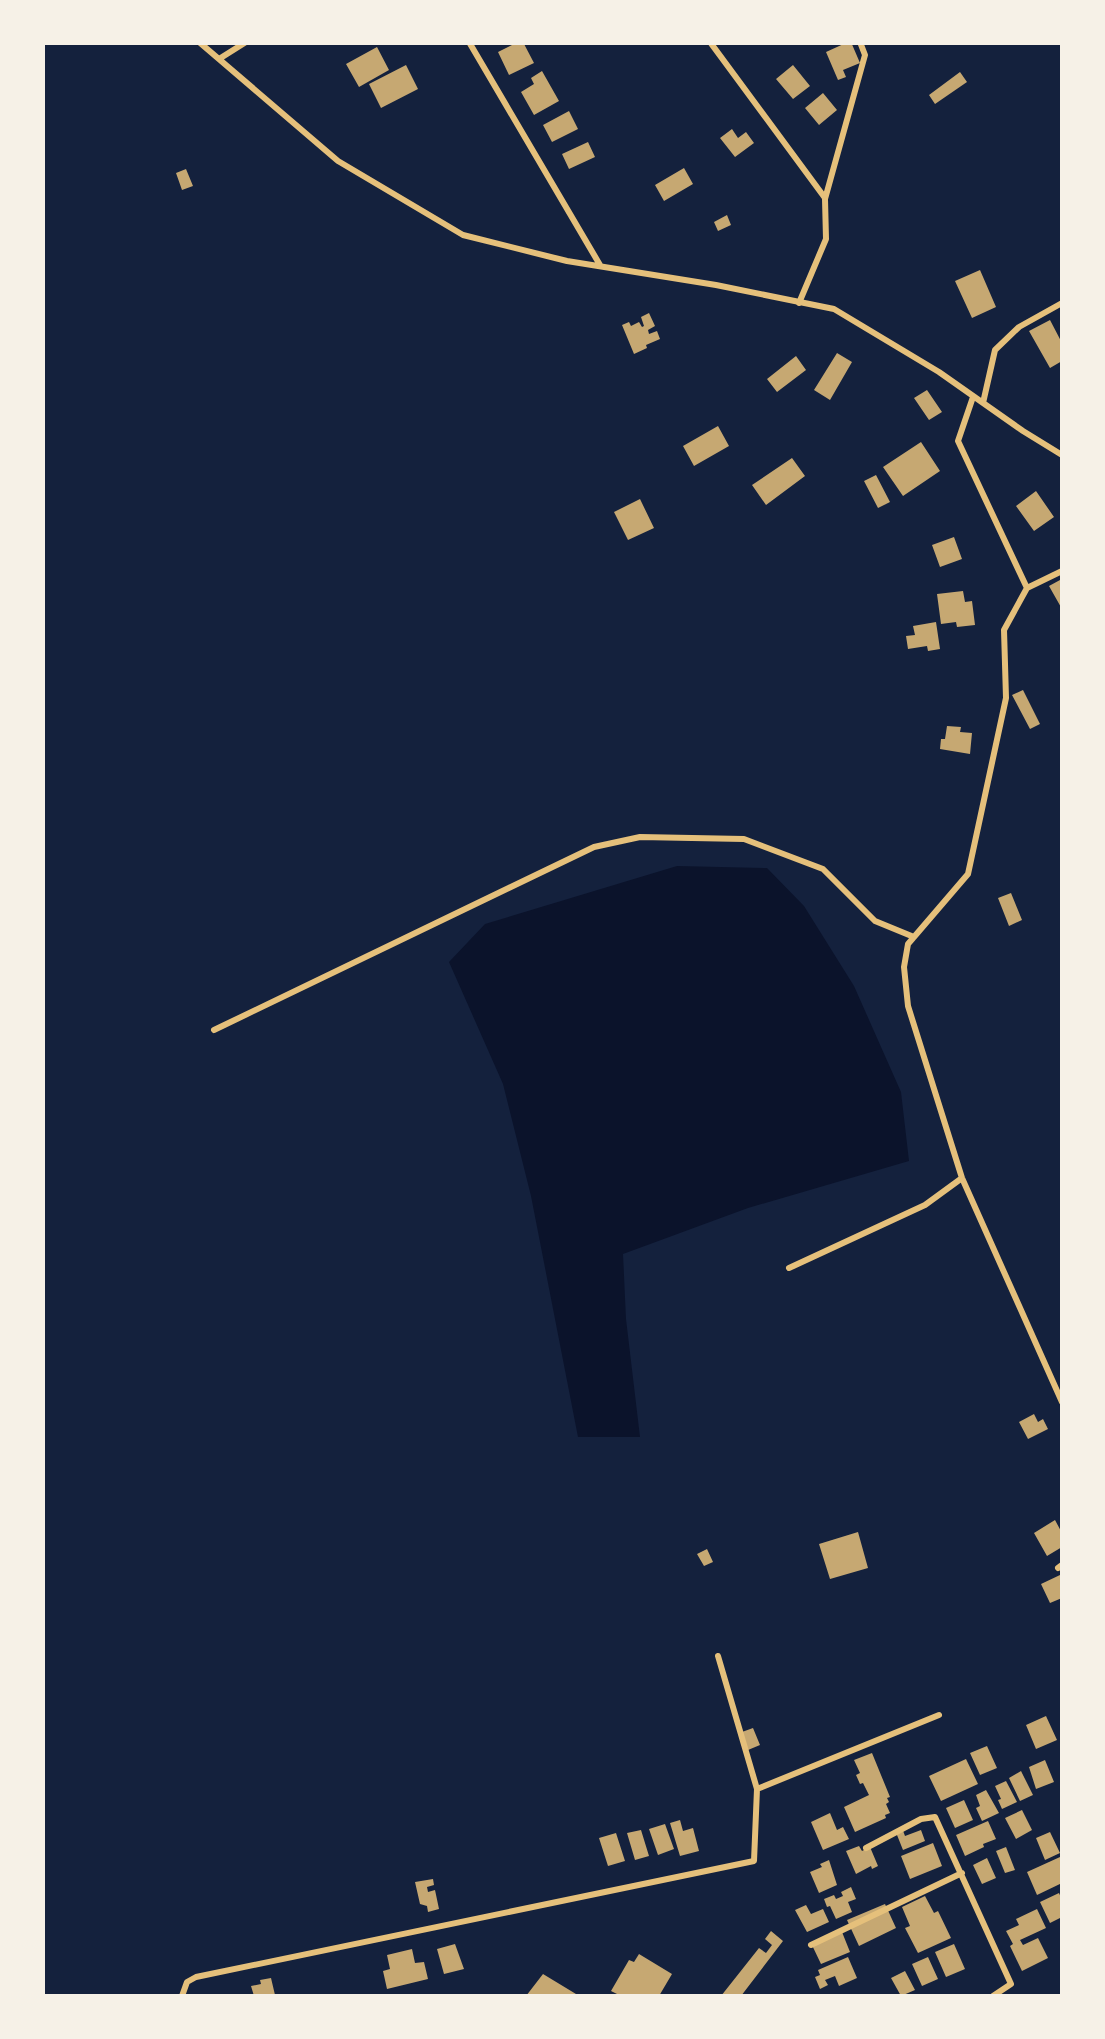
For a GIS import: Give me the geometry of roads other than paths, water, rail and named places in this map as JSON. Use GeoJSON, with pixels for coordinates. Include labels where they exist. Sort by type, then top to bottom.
{"type":"FeatureCollection","features":[{"type":"Feature","properties":{"kind":"street"},"geometry":{"type":"LineString","coordinates":[[199,42],[338,160],[463,235],[567,262],[716,285],[834,310],[939,372],[1062,455]]}},
{"type":"Feature","properties":{"kind":"street"},"geometry":{"type":"LineString","coordinates":[[219,59],[246,42]]}},
{"type":"Feature","properties":{"kind":"street"},"geometry":{"type":"LineString","coordinates":[[469,42],[601,267]]}},
{"type":"Feature","properties":{"kind":"street"},"geometry":{"type":"LineString","coordinates":[[710,42],[826,198]]}},
{"type":"Feature","properties":{"kind":"street"},"geometry":{"type":"LineString","coordinates":[[800,302],[826,239],[826,198],[865,55],[860,42]]}},
{"type":"Feature","properties":{"kind":"street"},"geometry":{"type":"LineString","coordinates":[[984,404],[995,350],[1019,327],[1062,303]]}},
{"type":"Feature","properties":{"kind":"street"},"geometry":{"type":"LineString","coordinates":[[974,396],[958,441],[1028,588]]}},
{"type":"Feature","properties":{"kind":"street"},"geometry":{"type":"LineString","coordinates":[[1062,571],[1028,588],[1004,630],[1006,698],[968,874],[908,944],[904,968],[908,1006],[962,1178],[1062,1402]]}},
{"type":"Feature","properties":{"kind":"street"},"geometry":{"type":"LineString","coordinates":[[214,1030],[594,848],[640,837],[744,839],[823,869],[875,921],[914,937]]}},
{"type":"Feature","properties":{"kind":"street"},"geometry":{"type":"LineString","coordinates":[[789,1268],[924,1204],[962,1178]]}},
{"type":"Feature","properties":{"kind":"street"},"geometry":{"type":"LineString","coordinates":[[182,1996],[187,1982],[196,1977],[754,1862],[758,1789],[718,1656]]}},
{"type":"Feature","properties":{"kind":"street"},"geometry":{"type":"LineString","coordinates":[[758,1789],[939,1715]]}},
{"type":"Feature","properties":{"kind":"street"},"geometry":{"type":"LineString","coordinates":[[866,1848],[920,1819],[935,1817],[1011,1984],[993,1996]]}},
{"type":"Feature","properties":{"kind":"street"},"geometry":{"type":"LineString","coordinates":[[811,1945],[962,1873]]}},
{"type":"Feature","properties":{"kind":"water"},"geometry":{"type":"Polygon","coordinates":[[[677,866],[767,868],[804,906],[854,986],[901,1092],[909,1161],[748,1208],[623,1254],[626,1319],[640,1437],[578,1437],[531,1196],[503,1084],[449,962],[485,924],[677,866]]]}}]}
